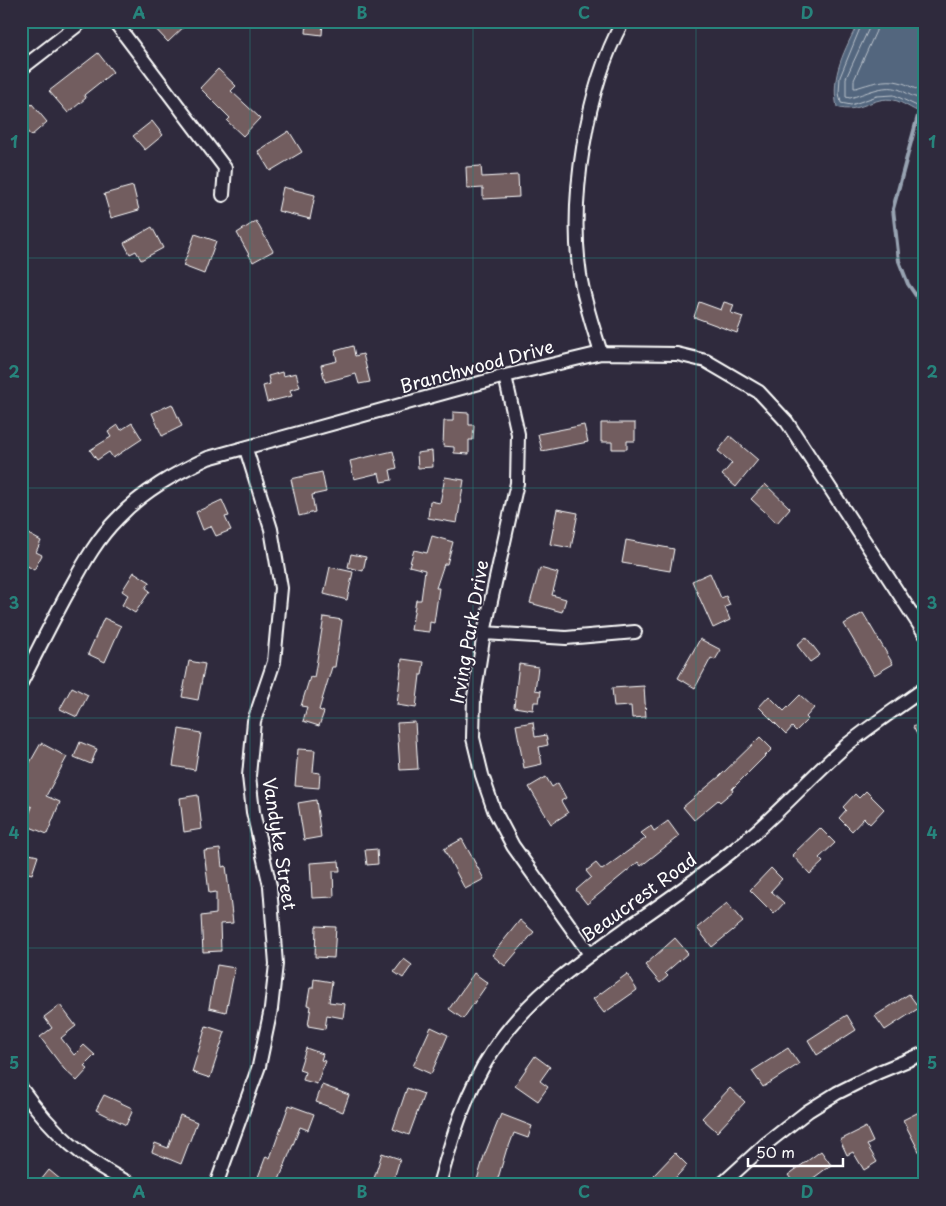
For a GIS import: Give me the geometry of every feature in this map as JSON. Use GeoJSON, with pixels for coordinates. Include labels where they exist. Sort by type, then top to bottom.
{"type":"FeatureCollection","features":[{"type":"Feature","properties":{"kind":"street"},"geometry":{"type":"LineString","coordinates":[[21,69],[83,21]]}},
{"type":"Feature","properties":{"kind":"street"},"geometry":{"type":"LineString","coordinates":[[114,21],[226,168],[222,195]]}},
{"type":"Feature","properties":{"kind":"street"},"geometry":{"type":"LineString","coordinates":[[601,352],[586,303],[580,274],[577,240],[578,205],[584,144],[591,108],[607,58],[623,21]]}},
{"type":"Feature","properties":{"kind":"street","name":"Branchwood Drive"},"geometry":{"type":"LineString","coordinates":[[21,683],[55,616],[101,536],[117,518],[144,494],[177,473],[208,458],[505,376],[601,352],[677,354],[706,361],[759,392],[787,422],[925,634]]}},
{"type":"Feature","properties":{"kind":"street","name":"Irving Park Drive"},"geometry":{"type":"LineString","coordinates":[[505,376],[518,434],[517,483],[484,632],[474,697],[474,738],[482,775],[494,810],[513,846],[590,954]]}},
{"type":"Feature","properties":{"kind":"street","name":"Vandyke Street"},"geometry":{"type":"LineString","coordinates":[[216,1185],[259,1066],[271,1010],[276,964],[270,886],[252,812],[249,776],[254,721],[274,662],[281,588],[271,529],[246,449]]}},
{"type":"Feature","properties":{"kind":"street"},"geometry":{"type":"LineString","coordinates":[[484,632],[566,638],[635,632]]}},
{"type":"Feature","properties":{"kind":"street","name":"Beaucrest Road"},"geometry":{"type":"LineString","coordinates":[[439,1185],[453,1135],[465,1102],[492,1051],[528,1006],[590,954],[690,884],[726,856],[747,839],[849,744],[925,688]]}},
{"type":"Feature","properties":{"kind":"street"},"geometry":{"type":"LineString","coordinates":[[721,1185],[766,1143],[808,1111],[837,1093],[925,1052]]}},
{"type":"Feature","properties":{"kind":"street"},"geometry":{"type":"LineString","coordinates":[[21,1088],[51,1126],[72,1146],[109,1174],[134,1185]]}},
{"type":"Feature","properties":{"kind":"water"},"geometry":{"type":"Polygon","coordinates":[[[859,21],[925,21],[925,108],[919,112],[897,101],[887,99],[852,109],[837,107],[835,95],[837,73],[859,21]]]}},
{"type":"Feature","properties":{"kind":"building"},"geometry":{"type":"Polygon","coordinates":[[[148,21],[190,21],[168,42],[148,21]]]}},
{"type":"Feature","properties":{"kind":"building"},"geometry":{"type":"Polygon","coordinates":[[[307,21],[323,21],[322,35],[306,33],[307,21]]]}},
{"type":"Feature","properties":{"kind":"building"},"geometry":{"type":"Polygon","coordinates":[[[98,53],[113,72],[84,95],[86,98],[68,113],[49,91],[98,53]]]}},
{"type":"Feature","properties":{"kind":"building"},"geometry":{"type":"Polygon","coordinates":[[[218,69],[236,86],[231,91],[260,118],[243,136],[227,121],[230,118],[200,88],[218,69]]]}},
{"type":"Feature","properties":{"kind":"building"},"geometry":{"type":"Polygon","coordinates":[[[32,104],[47,122],[31,136],[21,124],[21,112],[32,104]]]}},
{"type":"Feature","properties":{"kind":"building"},"geometry":{"type":"Polygon","coordinates":[[[152,121],[163,135],[145,150],[133,136],[152,121]]]}},
{"type":"Feature","properties":{"kind":"building"},"geometry":{"type":"Polygon","coordinates":[[[289,131],[302,152],[270,171],[258,151],[289,131]]]}},
{"type":"Feature","properties":{"kind":"building"},"geometry":{"type":"Polygon","coordinates":[[[481,166],[482,177],[518,175],[519,197],[483,199],[483,188],[467,189],[466,167],[481,166]]]}},
{"type":"Feature","properties":{"kind":"building"},"geometry":{"type":"Polygon","coordinates":[[[133,186],[139,210],[111,218],[104,194],[133,186]]]}},
{"type":"Feature","properties":{"kind":"building"},"geometry":{"type":"Polygon","coordinates":[[[283,187],[315,195],[310,219],[278,211],[283,187]]]}},
{"type":"Feature","properties":{"kind":"building"},"geometry":{"type":"Polygon","coordinates":[[[256,221],[273,251],[253,262],[237,233],[256,221]]]}},
{"type":"Feature","properties":{"kind":"building"},"geometry":{"type":"Polygon","coordinates":[[[152,227],[163,248],[141,260],[136,251],[130,254],[124,243],[152,227]]]}},
{"type":"Feature","properties":{"kind":"building"},"geometry":{"type":"Polygon","coordinates":[[[195,234],[216,241],[204,274],[183,266],[195,234]]]}},
{"type":"Feature","properties":{"kind":"building"},"geometry":{"type":"Polygon","coordinates":[[[699,302],[721,310],[724,302],[734,305],[731,313],[743,317],[737,333],[694,317],[699,302]]]}},
{"type":"Feature","properties":{"kind":"building"},"geometry":{"type":"Polygon","coordinates":[[[353,346],[355,356],[363,354],[370,382],[359,384],[356,374],[325,382],[321,365],[337,361],[335,351],[353,346]]]}},
{"type":"Feature","properties":{"kind":"building"},"geometry":{"type":"Polygon","coordinates":[[[282,372],[283,376],[296,373],[300,387],[290,390],[292,396],[267,402],[263,386],[270,384],[268,376],[282,372]]]}},
{"type":"Feature","properties":{"kind":"building"},"geometry":{"type":"Polygon","coordinates":[[[172,404],[182,426],[162,436],[152,413],[172,404]]]}},
{"type":"Feature","properties":{"kind":"building"},"geometry":{"type":"Polygon","coordinates":[[[453,412],[469,413],[469,425],[474,425],[473,440],[469,440],[469,454],[454,453],[454,447],[443,446],[444,421],[453,421],[453,412]]]}},
{"type":"Feature","properties":{"kind":"building"},"geometry":{"type":"Polygon","coordinates":[[[132,423],[142,439],[113,458],[109,452],[97,460],[90,450],[111,437],[108,432],[118,425],[121,430],[132,423]]]}},
{"type":"Feature","properties":{"kind":"building"},"geometry":{"type":"Polygon","coordinates":[[[601,423],[635,423],[635,441],[627,441],[627,449],[612,449],[612,442],[601,442],[601,423]]]}},
{"type":"Feature","properties":{"kind":"building"},"geometry":{"type":"Polygon","coordinates":[[[584,425],[588,442],[542,451],[538,434],[584,425]]]}},
{"type":"Feature","properties":{"kind":"building"},"geometry":{"type":"Polygon","coordinates":[[[730,436],[758,460],[736,487],[722,475],[732,463],[718,451],[730,436]]]}},
{"type":"Feature","properties":{"kind":"building"},"geometry":{"type":"Polygon","coordinates":[[[393,451],[397,468],[390,470],[392,480],[381,482],[379,473],[354,479],[350,461],[393,451]]]}},
{"type":"Feature","properties":{"kind":"building"},"geometry":{"type":"Polygon","coordinates":[[[432,451],[433,467],[418,468],[417,453],[432,451]]]}},
{"type":"Feature","properties":{"kind":"building"},"geometry":{"type":"Polygon","coordinates":[[[322,472],[326,492],[312,495],[315,512],[299,516],[291,479],[322,472]]]}},
{"type":"Feature","properties":{"kind":"building"},"geometry":{"type":"Polygon","coordinates":[[[445,477],[464,480],[457,523],[428,518],[430,501],[440,503],[445,477]]]}},
{"type":"Feature","properties":{"kind":"building"},"geometry":{"type":"Polygon","coordinates":[[[765,484],[790,508],[777,523],[751,499],[765,484]]]}},
{"type":"Feature","properties":{"kind":"building"},"geometry":{"type":"Polygon","coordinates":[[[222,500],[229,516],[225,517],[231,530],[216,536],[211,526],[203,530],[196,512],[222,500]]]}},
{"type":"Feature","properties":{"kind":"building"},"geometry":{"type":"Polygon","coordinates":[[[557,509],[578,513],[571,548],[550,544],[557,509]]]}},
{"type":"Feature","properties":{"kind":"building"},"geometry":{"type":"Polygon","coordinates":[[[21,530],[41,541],[36,552],[42,555],[34,570],[21,562],[21,530]]]}},
{"type":"Feature","properties":{"kind":"building"},"geometry":{"type":"Polygon","coordinates":[[[432,536],[453,542],[447,564],[444,564],[436,588],[439,588],[434,623],[430,622],[429,632],[411,630],[416,600],[421,600],[425,570],[409,566],[414,550],[427,553],[432,536]]]}},
{"type":"Feature","properties":{"kind":"building"},"geometry":{"type":"Polygon","coordinates":[[[626,540],[674,549],[670,571],[622,563],[626,540]]]}},
{"type":"Feature","properties":{"kind":"building"},"geometry":{"type":"Polygon","coordinates":[[[351,554],[366,557],[363,571],[348,567],[351,554]]]}},
{"type":"Feature","properties":{"kind":"building"},"geometry":{"type":"Polygon","coordinates":[[[330,567],[353,572],[347,600],[324,594],[330,567]]]}},
{"type":"Feature","properties":{"kind":"building"},"geometry":{"type":"Polygon","coordinates":[[[540,568],[558,573],[552,595],[566,599],[562,612],[530,603],[540,568]]]}},
{"type":"Feature","properties":{"kind":"building"},"geometry":{"type":"Polygon","coordinates":[[[134,572],[150,582],[146,588],[150,591],[135,613],[122,605],[128,595],[122,591],[134,572]]]}},
{"type":"Feature","properties":{"kind":"building"},"geometry":{"type":"Polygon","coordinates":[[[710,573],[721,598],[726,596],[730,605],[725,607],[730,620],[713,628],[692,581],[710,573]]]}},
{"type":"Feature","properties":{"kind":"building"},"geometry":{"type":"Polygon","coordinates":[[[863,613],[893,664],[874,675],[844,624],[863,613]]]}},
{"type":"Feature","properties":{"kind":"building"},"geometry":{"type":"Polygon","coordinates":[[[324,617],[342,620],[335,667],[332,667],[319,710],[324,712],[319,726],[303,721],[307,707],[301,706],[310,677],[314,678],[324,617]]]}},
{"type":"Feature","properties":{"kind":"building"},"geometry":{"type":"Polygon","coordinates":[[[104,618],[121,626],[105,662],[88,654],[104,618]]]}},
{"type":"Feature","properties":{"kind":"building"},"geometry":{"type":"Polygon","coordinates":[[[806,637],[820,655],[810,662],[797,645],[806,637]]]}},
{"type":"Feature","properties":{"kind":"building"},"geometry":{"type":"Polygon","coordinates":[[[700,639],[721,650],[715,660],[711,658],[695,688],[678,678],[700,639]]]}},
{"type":"Feature","properties":{"kind":"building"},"geometry":{"type":"Polygon","coordinates":[[[402,659],[424,662],[422,675],[420,675],[416,708],[397,705],[402,659]]]}},
{"type":"Feature","properties":{"kind":"building"},"geometry":{"type":"Polygon","coordinates":[[[189,661],[205,664],[198,700],[182,697],[189,661]]]}},
{"type":"Feature","properties":{"kind":"building"},"geometry":{"type":"Polygon","coordinates":[[[519,664],[538,667],[535,690],[541,691],[539,702],[534,702],[533,710],[514,707],[519,664]]]}},
{"type":"Feature","properties":{"kind":"building"},"geometry":{"type":"Polygon","coordinates":[[[644,686],[646,717],[632,718],[631,706],[614,707],[612,688],[644,686]]]}},
{"type":"Feature","properties":{"kind":"building"},"geometry":{"type":"Polygon","coordinates":[[[72,687],[88,695],[77,717],[60,709],[72,687]]]}},
{"type":"Feature","properties":{"kind":"building"},"geometry":{"type":"Polygon","coordinates":[[[800,695],[814,708],[806,717],[808,719],[796,731],[792,727],[786,734],[759,707],[769,696],[784,711],[800,695]]]}},
{"type":"Feature","properties":{"kind":"building"},"geometry":{"type":"Polygon","coordinates":[[[925,721],[925,749],[913,727],[925,721]]]}},
{"type":"Feature","properties":{"kind":"building"},"geometry":{"type":"Polygon","coordinates":[[[415,722],[418,769],[400,770],[397,723],[415,722]]]}},
{"type":"Feature","properties":{"kind":"building"},"geometry":{"type":"Polygon","coordinates":[[[533,722],[535,737],[546,735],[548,745],[539,747],[542,764],[524,768],[516,725],[533,722]]]}},
{"type":"Feature","properties":{"kind":"building"},"geometry":{"type":"Polygon","coordinates":[[[179,729],[201,733],[195,770],[173,766],[179,729]]]}},
{"type":"Feature","properties":{"kind":"building"},"geometry":{"type":"Polygon","coordinates":[[[760,737],[772,749],[732,789],[733,791],[720,802],[718,800],[694,820],[683,807],[720,776],[760,737]]]}},
{"type":"Feature","properties":{"kind":"building"},"geometry":{"type":"Polygon","coordinates":[[[80,742],[97,749],[91,764],[74,757],[80,742]]]}},
{"type":"Feature","properties":{"kind":"building"},"geometry":{"type":"Polygon","coordinates":[[[41,743],[67,757],[46,796],[60,802],[47,834],[25,825],[32,807],[21,802],[21,786],[28,766],[41,743]]]}},
{"type":"Feature","properties":{"kind":"building"},"geometry":{"type":"Polygon","coordinates":[[[298,749],[315,750],[313,772],[320,773],[319,788],[295,786],[298,749]]]}},
{"type":"Feature","properties":{"kind":"building"},"geometry":{"type":"Polygon","coordinates":[[[546,777],[552,787],[558,783],[566,798],[561,801],[568,813],[551,824],[529,787],[546,777]]]}},
{"type":"Feature","properties":{"kind":"building"},"geometry":{"type":"Polygon","coordinates":[[[866,791],[884,809],[870,824],[864,818],[852,831],[839,818],[846,810],[843,807],[855,794],[859,798],[866,791]]]}},
{"type":"Feature","properties":{"kind":"building"},"geometry":{"type":"Polygon","coordinates":[[[198,795],[202,829],[184,832],[180,798],[198,795]]]}},
{"type":"Feature","properties":{"kind":"building"},"geometry":{"type":"Polygon","coordinates":[[[316,800],[321,837],[304,840],[298,803],[316,800]]]}},
{"type":"Feature","properties":{"kind":"building"},"geometry":{"type":"Polygon","coordinates":[[[668,821],[679,836],[641,866],[638,862],[587,904],[576,890],[591,877],[586,871],[596,863],[602,870],[646,838],[641,833],[651,826],[654,831],[668,821]]]}},
{"type":"Feature","properties":{"kind":"building"},"geometry":{"type":"Polygon","coordinates":[[[820,828],[835,843],[819,858],[823,862],[810,874],[792,855],[820,828]]]}},
{"type":"Feature","properties":{"kind":"building"},"geometry":{"type":"Polygon","coordinates":[[[462,839],[484,879],[465,889],[444,849],[462,839]]]}},
{"type":"Feature","properties":{"kind":"building"},"geometry":{"type":"Polygon","coordinates":[[[220,849],[222,867],[226,866],[233,923],[220,924],[221,951],[203,952],[201,916],[216,914],[216,892],[209,893],[204,851],[220,849]]]}},
{"type":"Feature","properties":{"kind":"building"},"geometry":{"type":"Polygon","coordinates":[[[377,849],[378,864],[367,865],[365,850],[377,849]]]}},
{"type":"Feature","properties":{"kind":"building"},"geometry":{"type":"Polygon","coordinates":[[[21,852],[38,856],[32,874],[21,871],[21,852]]]}},
{"type":"Feature","properties":{"kind":"building"},"geometry":{"type":"Polygon","coordinates":[[[339,861],[340,871],[333,871],[334,897],[312,898],[310,863],[339,861]]]}},
{"type":"Feature","properties":{"kind":"building"},"geometry":{"type":"Polygon","coordinates":[[[771,868],[782,879],[771,891],[784,903],[774,914],[750,890],[771,868]]]}},
{"type":"Feature","properties":{"kind":"building"},"geometry":{"type":"Polygon","coordinates":[[[727,903],[743,922],[712,947],[697,928],[727,903]]]}},
{"type":"Feature","properties":{"kind":"building"},"geometry":{"type":"Polygon","coordinates":[[[520,920],[534,932],[505,966],[492,955],[520,920]]]}},
{"type":"Feature","properties":{"kind":"building"},"geometry":{"type":"Polygon","coordinates":[[[316,926],[336,927],[334,958],[315,957],[316,926]]]}},
{"type":"Feature","properties":{"kind":"building"},"geometry":{"type":"Polygon","coordinates":[[[675,938],[688,953],[665,973],[668,976],[660,983],[645,965],[675,938]]]}},
{"type":"Feature","properties":{"kind":"building"},"geometry":{"type":"Polygon","coordinates":[[[404,959],[412,965],[403,978],[394,972],[404,959]]]}},
{"type":"Feature","properties":{"kind":"building"},"geometry":{"type":"Polygon","coordinates":[[[217,965],[235,968],[226,1012],[209,1008],[217,965]]]}},
{"type":"Feature","properties":{"kind":"building"},"geometry":{"type":"Polygon","coordinates":[[[474,973],[488,983],[463,1019],[449,1009],[474,973]]]}},
{"type":"Feature","properties":{"kind":"building"},"geometry":{"type":"Polygon","coordinates":[[[627,974],[637,990],[604,1013],[593,999],[627,974]]]}},
{"type":"Feature","properties":{"kind":"building"},"geometry":{"type":"Polygon","coordinates":[[[314,979],[332,982],[329,1002],[345,1004],[343,1018],[327,1015],[325,1029],[308,1026],[311,1006],[307,1005],[310,988],[313,988],[314,979]]]}},
{"type":"Feature","properties":{"kind":"building"},"geometry":{"type":"Polygon","coordinates":[[[909,994],[919,1008],[885,1030],[875,1016],[909,994]]]}},
{"type":"Feature","properties":{"kind":"building"},"geometry":{"type":"Polygon","coordinates":[[[60,1005],[76,1026],[61,1038],[74,1055],[84,1045],[95,1055],[84,1066],[88,1069],[77,1081],[64,1069],[40,1037],[52,1028],[44,1017],[60,1005]]]}},
{"type":"Feature","properties":{"kind":"building"},"geometry":{"type":"Polygon","coordinates":[[[847,1015],[856,1030],[817,1055],[808,1040],[847,1015]]]}},
{"type":"Feature","properties":{"kind":"building"},"geometry":{"type":"Polygon","coordinates":[[[206,1026],[225,1032],[210,1078],[192,1072],[206,1026]]]}},
{"type":"Feature","properties":{"kind":"building"},"geometry":{"type":"Polygon","coordinates":[[[431,1027],[448,1035],[431,1074],[413,1066],[431,1027]]]}},
{"type":"Feature","properties":{"kind":"building"},"geometry":{"type":"Polygon","coordinates":[[[306,1048],[323,1054],[321,1060],[325,1061],[317,1084],[303,1080],[305,1072],[299,1070],[306,1048]]]}},
{"type":"Feature","properties":{"kind":"building"},"geometry":{"type":"Polygon","coordinates":[[[788,1048],[799,1064],[763,1087],[752,1071],[788,1048]]]}},
{"type":"Feature","properties":{"kind":"building"},"geometry":{"type":"Polygon","coordinates":[[[535,1056],[550,1067],[540,1081],[548,1087],[538,1101],[515,1085],[535,1056]]]}},
{"type":"Feature","properties":{"kind":"building"},"geometry":{"type":"Polygon","coordinates":[[[322,1085],[349,1095],[343,1112],[316,1102],[322,1085]]]}},
{"type":"Feature","properties":{"kind":"building"},"geometry":{"type":"Polygon","coordinates":[[[407,1088],[424,1094],[409,1135],[393,1129],[407,1088]]]}},
{"type":"Feature","properties":{"kind":"building"},"geometry":{"type":"Polygon","coordinates":[[[730,1088],[745,1102],[717,1132],[702,1118],[730,1088]]]}},
{"type":"Feature","properties":{"kind":"building"},"geometry":{"type":"Polygon","coordinates":[[[104,1095],[132,1108],[126,1125],[96,1110],[104,1095]]]}},
{"type":"Feature","properties":{"kind":"building"},"geometry":{"type":"Polygon","coordinates":[[[289,1105],[314,1114],[308,1130],[300,1127],[277,1185],[255,1185],[266,1156],[270,1158],[289,1105]]]}},
{"type":"Feature","properties":{"kind":"building"},"geometry":{"type":"Polygon","coordinates":[[[925,1109],[925,1163],[903,1120],[925,1109]]]}},
{"type":"Feature","properties":{"kind":"building"},"geometry":{"type":"Polygon","coordinates":[[[501,1114],[532,1126],[528,1138],[514,1133],[507,1148],[496,1185],[478,1185],[480,1181],[477,1180],[484,1156],[501,1114]]]}},
{"type":"Feature","properties":{"kind":"building"},"geometry":{"type":"Polygon","coordinates":[[[180,1115],[197,1122],[181,1164],[152,1152],[155,1143],[168,1148],[180,1115]]]}},
{"type":"Feature","properties":{"kind":"building"},"geometry":{"type":"Polygon","coordinates":[[[866,1127],[873,1142],[867,1145],[877,1162],[864,1170],[853,1152],[847,1155],[840,1140],[866,1127]]]}},
{"type":"Feature","properties":{"kind":"building"},"geometry":{"type":"Polygon","coordinates":[[[821,1151],[831,1165],[804,1185],[795,1185],[788,1175],[821,1151]]]}},
{"type":"Feature","properties":{"kind":"building"},"geometry":{"type":"Polygon","coordinates":[[[382,1153],[400,1159],[392,1185],[372,1185],[382,1153]]]}},
{"type":"Feature","properties":{"kind":"building"},"geometry":{"type":"Polygon","coordinates":[[[675,1153],[687,1165],[669,1185],[665,1185],[654,1175],[675,1153]]]}},
{"type":"Feature","properties":{"kind":"building"},"geometry":{"type":"Polygon","coordinates":[[[49,1170],[67,1185],[37,1185],[49,1170]]]}},
{"type":"Feature","properties":{"kind":"waterway"},"geometry":{"type":"LineString","coordinates":[[918,108],[919,112],[893,209],[899,261],[908,284],[925,309]]}}]}
